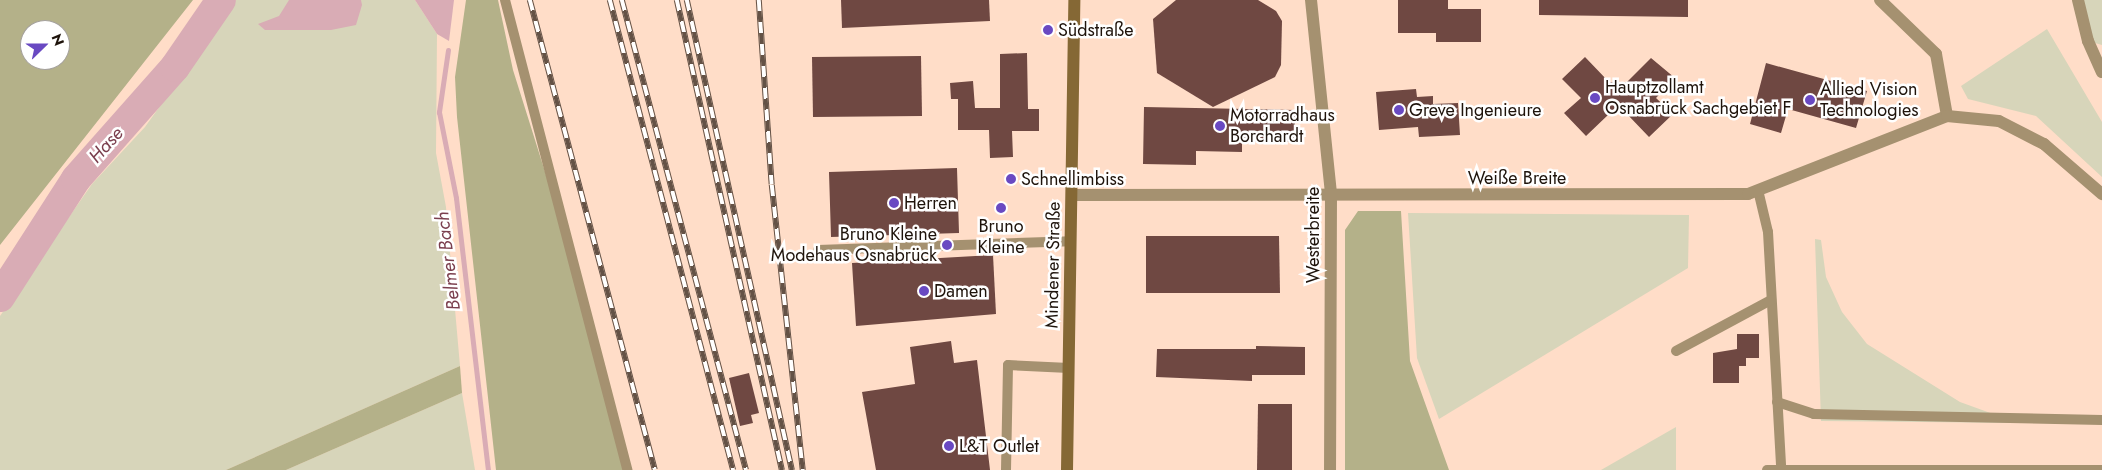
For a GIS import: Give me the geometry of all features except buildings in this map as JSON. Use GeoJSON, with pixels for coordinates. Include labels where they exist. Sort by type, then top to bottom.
{"type":"FeatureCollection","features":[{"type":"Feature","properties":{"kind":"main road","name":"Mindener Straße"},"geometry":{"type":"LineString","coordinates":[[1067,470],[1074,0]]}},
{"type":"Feature","properties":{"kind":"street","name":"Westerbreite"},"geometry":{"type":"LineString","coordinates":[[1311,0],[1332,194],[1330,470]]}},
{"type":"Feature","properties":{"kind":"street"},"geometry":{"type":"LineString","coordinates":[[1880,0],[1936,54],[1947,116],[1999,121],[2044,144],[2102,194]]}},
{"type":"Feature","properties":{"kind":"street"},"geometry":{"type":"LineString","coordinates":[[2078,0],[2088,41],[2102,72]]}},
{"type":"Feature","properties":{"kind":"street","name":"Weiße Breite"},"geometry":{"type":"LineString","coordinates":[[1072,195],[1620,196],[1748,194],[1947,116]]}},
{"type":"Feature","properties":{"kind":"lane"},"geometry":{"type":"LineString","coordinates":[[505,0],[627,470]]}},
{"type":"Feature","properties":{"kind":"lane"},"geometry":{"type":"LineString","coordinates":[[1758,190],[1768,232],[1781,468]]}},
{"type":"Feature","properties":{"kind":"lane"},"geometry":{"type":"LineString","coordinates":[[818,250],[1071,240]]}},
{"type":"Feature","properties":{"kind":"lane"},"geometry":{"type":"LineString","coordinates":[[1676,350],[1771,300]]}},
{"type":"Feature","properties":{"kind":"lane"},"geometry":{"type":"LineString","coordinates":[[1006,470],[1008,365],[1069,368]]}},
{"type":"Feature","properties":{"kind":"lane"},"geometry":{"type":"LineString","coordinates":[[1777,402],[1814,414],[2102,420]]}},
{"type":"Feature","properties":{"kind":"lane"},"geometry":{"type":"LineString","coordinates":[[1768,470],[1781,468],[2102,470]]}},
{"type":"Feature","properties":{"kind":"shaded area"},"geometry":{"type":"Polygon","coordinates":[[[0,0],[193,0],[0,245],[0,0]]]}},
{"type":"Feature","properties":{"kind":"shaded area"},"geometry":{"type":"Polygon","coordinates":[[[236,0],[415,0],[437,34],[436,153],[446,207],[460,366],[226,470],[0,470],[0,316],[92,184],[145,127],[236,0]]]}},
{"type":"Feature","properties":{"kind":"shaded area"},"geometry":{"type":"Polygon","coordinates":[[[289,0],[361,0],[362,5],[356,25],[331,30],[265,30],[258,24],[279,16],[289,0]]]}},
{"type":"Feature","properties":{"kind":"shaded area"},"geometry":{"type":"Polygon","coordinates":[[[415,0],[454,0],[449,41],[437,34],[415,0]]]}},
{"type":"Feature","properties":{"kind":"shaded area"},"geometry":{"type":"Polygon","coordinates":[[[466,0],[498,0],[513,70],[591,318],[631,470],[496,470],[457,117],[455,77],[466,0]]]}},
{"type":"Feature","properties":{"kind":"shaded area"},"geometry":{"type":"Polygon","coordinates":[[[2082,0],[2102,0],[2102,45],[2088,41],[2082,0]]]}},
{"type":"Feature","properties":{"kind":"shaded area"},"geometry":{"type":"Polygon","coordinates":[[[2047,29],[2102,122],[2102,177],[2036,116],[1968,99],[1961,86],[2047,29]]]}},
{"type":"Feature","properties":{"kind":"shaded area"},"geometry":{"type":"Polygon","coordinates":[[[1358,211],[1401,211],[1410,361],[1449,470],[1345,470],[1345,230],[1358,211]]]}},
{"type":"Feature","properties":{"kind":"shaded area"},"geometry":{"type":"Polygon","coordinates":[[[1408,213],[1689,215],[1688,268],[1439,419],[1417,358],[1408,213]]]}},
{"type":"Feature","properties":{"kind":"shaded area"},"geometry":{"type":"Polygon","coordinates":[[[1815,239],[1821,240],[1826,277],[1842,312],[1867,344],[1960,402],[2018,423],[1821,421],[1815,239]]]}},
{"type":"Feature","properties":{"kind":"shaded area"},"geometry":{"type":"Polygon","coordinates":[[[460,366],[462,393],[286,470],[226,470],[460,366]]]}},
{"type":"Feature","properties":{"kind":"shaded area"},"geometry":{"type":"Polygon","coordinates":[[[462,393],[475,470],[286,470],[462,393]]]}},
{"type":"Feature","properties":{"kind":"shaded area"},"geometry":{"type":"Polygon","coordinates":[[[1676,427],[1676,470],[1601,470],[1676,427]]]}},
{"type":"Feature","properties":{"kind":"waterway","name":"Hase"},"geometry":{"type":"LineString","coordinates":[[0,297],[76,179],[175,67],[221,0]]}},
{"type":"Feature","properties":{"kind":"waterway","name":"Belmer Bach"},"geometry":{"type":"LineString","coordinates":[[448,50],[439,112],[456,198],[488,470]]}},
{"type":"Feature","properties":{"kind":"railway"},"geometry":{"type":"LineString","coordinates":[[530,0],[655,470]]}},
{"type":"Feature","properties":{"kind":"railway"},"geometry":{"type":"LineString","coordinates":[[610,0],[733,470]]}},
{"type":"Feature","properties":{"kind":"railway"},"geometry":{"type":"LineString","coordinates":[[622,0],[746,470]]}},
{"type":"Feature","properties":{"kind":"railway"},"geometry":{"type":"LineString","coordinates":[[677,0],[782,470]]}},
{"type":"Feature","properties":{"kind":"railway"},"geometry":{"type":"LineString","coordinates":[[687,0],[792,470]]}},
{"type":"Feature","properties":{"kind":"railway"},"geometry":{"type":"LineString","coordinates":[[759,0],[772,185],[803,470]]}},
{"type":"Feature","properties":{"kind":"place","name":"Südstraße"},"geometry":{"type":"Point","coordinates":[1048,30]}},
{"type":"Feature","properties":{"kind":"place","name":"Hauptzollamt Osnabrück Sachgebiet F"},"geometry":{"type":"Point","coordinates":[1595,98]}},
{"type":"Feature","properties":{"kind":"place","name":"Allied Vision Technologies"},"geometry":{"type":"Point","coordinates":[1810,100]}},
{"type":"Feature","properties":{"kind":"place","name":"Greve Ingenieure"},"geometry":{"type":"Point","coordinates":[1399,110]}},
{"type":"Feature","properties":{"kind":"place","name":"Motorradhaus Borchardt"},"geometry":{"type":"Point","coordinates":[1220,126]}},
{"type":"Feature","properties":{"kind":"place","name":"Schnellimbiss"},"geometry":{"type":"Point","coordinates":[1011,179]}},
{"type":"Feature","properties":{"kind":"place","name":"Herren"},"geometry":{"type":"Point","coordinates":[894,203]}},
{"type":"Feature","properties":{"kind":"place","name":"Bruno Kleine"},"geometry":{"type":"Point","coordinates":[1001,208]}},
{"type":"Feature","properties":{"kind":"place","name":"Bruno Kleine Modehaus Osnabrück"},"geometry":{"type":"Point","coordinates":[947,245]}},
{"type":"Feature","properties":{"kind":"place","name":"Damen"},"geometry":{"type":"Point","coordinates":[924,291]}},
{"type":"Feature","properties":{"kind":"place","name":"L&T Outlet"},"geometry":{"type":"Point","coordinates":[949,446]}}]}
